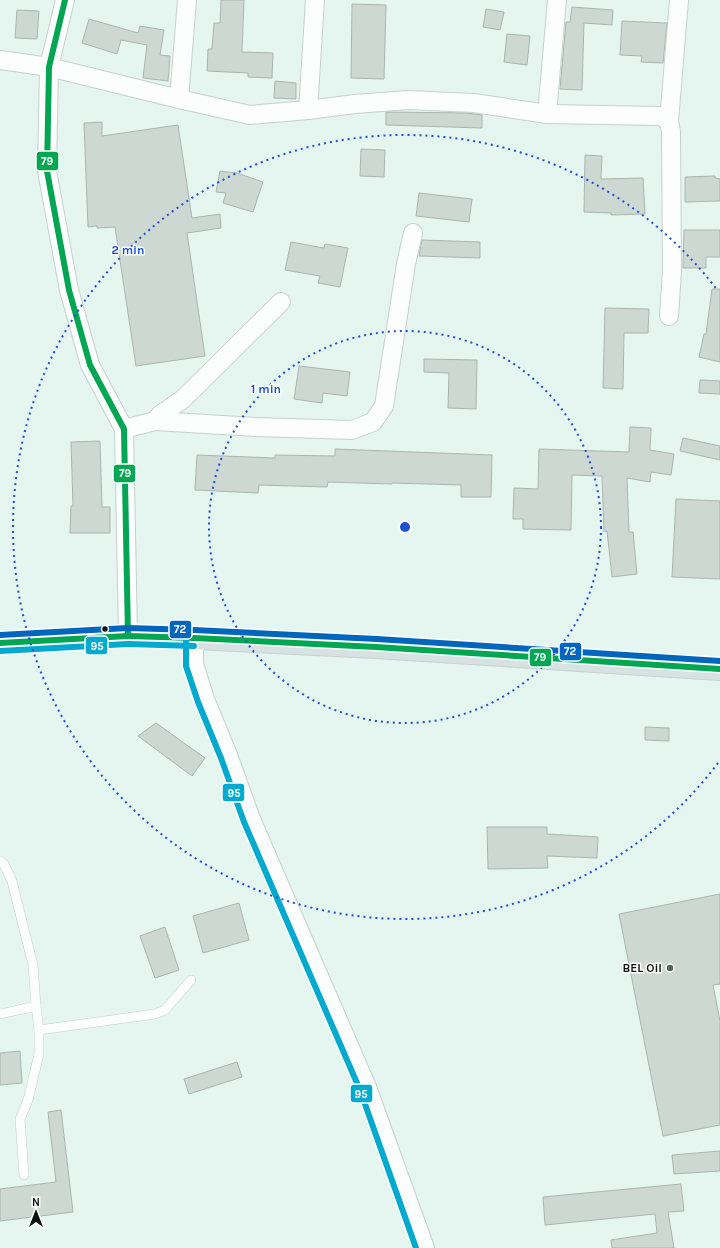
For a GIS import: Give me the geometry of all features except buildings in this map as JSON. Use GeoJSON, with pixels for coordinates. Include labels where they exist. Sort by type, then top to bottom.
{"type":"FeatureCollection","features":[{"type":"Feature","properties":{"kind":"main road"},"geometry":{"type":"LineString","coordinates":[[0,643],[128,636],[194,638],[376,647],[720,669]]}},
{"type":"Feature","properties":{"kind":"street"},"geometry":{"type":"LineString","coordinates":[[65,0],[49,67],[47,171],[69,290],[90,364],[124,429],[128,636]]}},
{"type":"Feature","properties":{"kind":"street"},"geometry":{"type":"LineString","coordinates":[[179,99],[187,0]]}},
{"type":"Feature","properties":{"kind":"street"},"geometry":{"type":"LineString","coordinates":[[308,110],[315,0]]}},
{"type":"Feature","properties":{"kind":"street"},"geometry":{"type":"LineString","coordinates":[[547,114],[557,0]]}},
{"type":"Feature","properties":{"kind":"street"},"geometry":{"type":"LineString","coordinates":[[669,316],[672,248],[671,132],[669,121],[679,0]]}},
{"type":"Feature","properties":{"kind":"street"},"geometry":{"type":"LineString","coordinates":[[0,60],[49,67],[250,115],[408,100],[474,103],[547,114],[660,116],[669,121]]}},
{"type":"Feature","properties":{"kind":"street"},"geometry":{"type":"LineString","coordinates":[[124,429],[155,421],[256,427],[352,430],[373,422],[384,406],[406,264],[413,233]]}},
{"type":"Feature","properties":{"kind":"street"},"geometry":{"type":"LineString","coordinates":[[155,421],[160,415],[183,399],[281,302]]}},
{"type":"Feature","properties":{"kind":"street"},"geometry":{"type":"LineString","coordinates":[[194,638],[194,664],[205,699],[228,755],[251,819],[367,1087],[425,1248]]}},
{"type":"Feature","properties":{"kind":"lane"},"geometry":{"type":"LineString","coordinates":[[0,861],[4,864],[12,880],[33,965],[39,1030],[39,1054],[28,1100],[20,1119],[24,1175]]}},
{"type":"Feature","properties":{"kind":"lane"},"geometry":{"type":"LineString","coordinates":[[39,1030],[155,1014],[165,1010],[191,980]]}},
{"type":"Feature","properties":{"kind":"lane"},"geometry":{"type":"LineString","coordinates":[[0,1014],[36,1006]]}},
{"type":"Feature","properties":{"kind":"transit line","name":"79"},"geometry":{"type":"LineString","coordinates":[[65,0],[49,67],[47,171],[69,290],[90,365],[124,429],[128,636]]}},
{"type":"Feature","properties":{"kind":"transit line","name":"72"},"geometry":{"type":"LineString","coordinates":[[0,635],[128,628],[194,630],[377,639],[720,661]]}},
{"type":"Feature","properties":{"kind":"transit line","name":"79"},"geometry":{"type":"LineString","coordinates":[[0,643],[128,636],[194,638],[376,647],[720,669]]}},
{"type":"Feature","properties":{"kind":"transit line","name":"95"},"geometry":{"type":"LineString","coordinates":[[186,638],[186,666],[198,702],[221,758],[244,822],[360,1090],[416,1248]]}},
{"type":"Feature","properties":{"kind":"transit line","name":"95"},"geometry":{"type":"LineString","coordinates":[[0,651],[128,644],[194,646]]}},
{"type":"Feature","properties":{"kind":"place","name":"BEL Oil"},"geometry":{"type":"Point","coordinates":[670,968]}}]}
